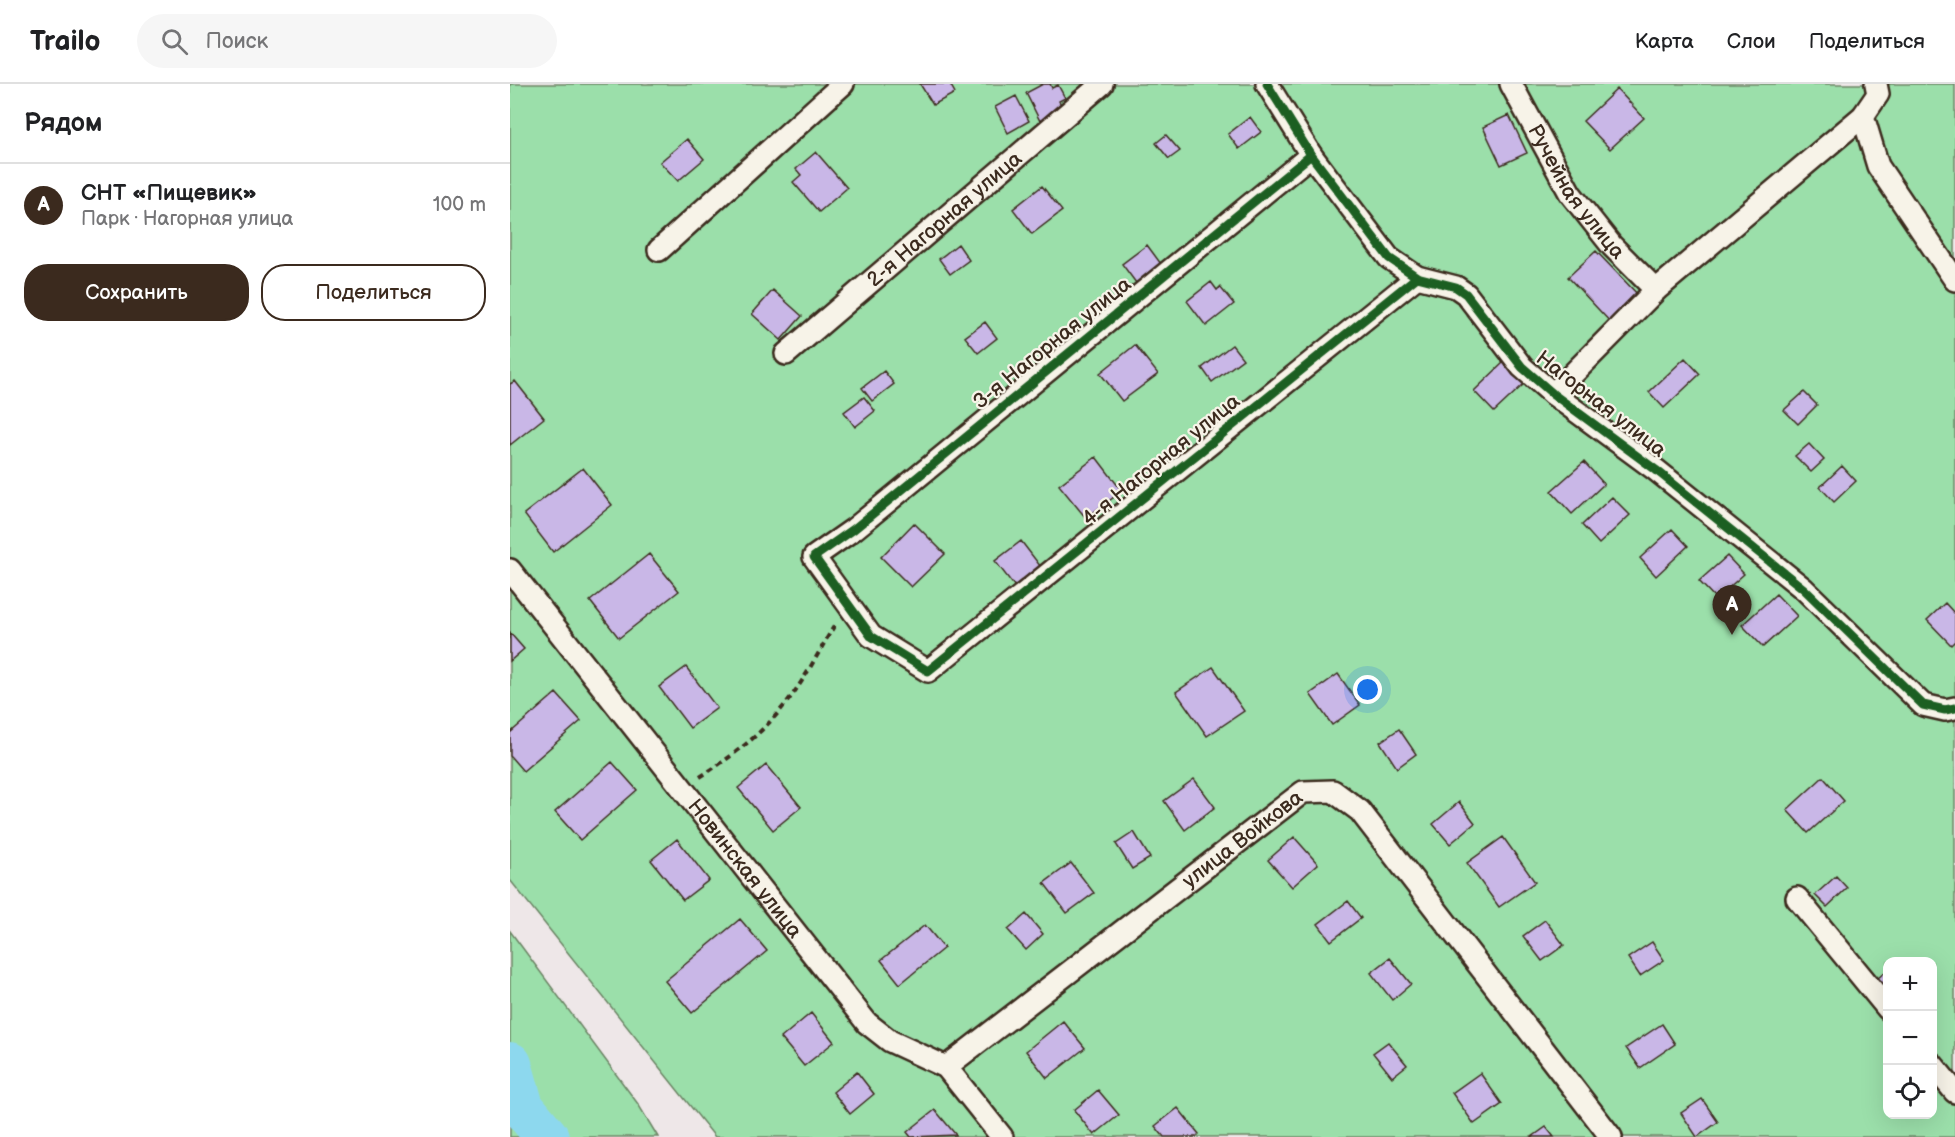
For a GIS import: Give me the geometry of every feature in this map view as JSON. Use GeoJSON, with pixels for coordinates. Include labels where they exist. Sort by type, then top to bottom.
{"type":"FeatureCollection","features":[{"type":"Feature","properties":{"kind":"street"},"geometry":{"type":"LineString","coordinates":[[659,250],[843,84]]}},
{"type":"Feature","properties":{"kind":"street","name":"2-я Нагорная улица"},"geometry":{"type":"LineString","coordinates":[[786,354],[1102,84]]}},
{"type":"Feature","properties":{"kind":"street","name":"Нагорная улица"},"geometry":{"type":"LineString","coordinates":[[1267,84],[1311,154],[1389,258],[1417,277],[1456,287],[1466,294],[1522,367],[1553,394],[1656,470],[1804,589],[1923,705],[1945,710],[1955,708]]}},
{"type":"Feature","properties":{"kind":"street","name":"Ручейная улица"},"geometry":{"type":"LineString","coordinates":[[1511,84],[1570,193],[1612,246],[1656,290]]}},
{"type":"Feature","properties":{"kind":"street"},"geometry":{"type":"LineString","coordinates":[[1553,394],[1656,290],[1863,116],[1878,94],[1876,84]]}},
{"type":"Feature","properties":{"kind":"street"},"geometry":{"type":"LineString","coordinates":[[1863,116],[1878,166],[1955,280]]}},
{"type":"Feature","properties":{"kind":"street","name":"3-я Нагорная улица"},"geometry":{"type":"LineString","coordinates":[[848,604],[814,557],[854,530],[1311,154]]}},
{"type":"Feature","properties":{"kind":"street","name":"4-я Нагорная улица"},"geometry":{"type":"LineString","coordinates":[[848,604],[871,636],[928,671],[1417,277]]}},
{"type":"Feature","properties":{"kind":"street","name":"Новинская улица"},"geometry":{"type":"LineString","coordinates":[[510,570],[867,1023],[890,1041],[946,1067],[1002,1137]]}},
{"type":"Feature","properties":{"kind":"street","name":"улица Войкова"},"geometry":{"type":"LineString","coordinates":[[946,1067],[1303,792],[1333,791],[1360,811],[1611,1137]]}},
{"type":"Feature","properties":{"kind":"street"},"geometry":{"type":"LineString","coordinates":[[1797,898],[1883,1004]]}},
{"type":"Feature","properties":{"kind":"street"},"geometry":{"type":"LineString","coordinates":[[1933,1065],[1955,1092]]}},
{"type":"Feature","properties":{"kind":"path"},"geometry":{"type":"LineString","coordinates":[[682,789],[734,756],[768,724],[788,701],[848,604]]}},
{"type":"Feature","properties":{"kind":"green space"},"geometry":{"type":"Polygon","coordinates":[[[510,84],[1955,84],[1955,1137],[715,1137],[510,880],[510,84]]]}},
{"type":"Feature","properties":{"kind":"green space"},"geometry":{"type":"Polygon","coordinates":[[[510,931],[638,1104],[658,1137],[510,1137],[510,931]]]}},
{"type":"Feature","properties":{"kind":"building"},"geometry":{"type":"Polygon","coordinates":[[[920,84],[950,84],[955,93],[933,105],[920,84]]]}},
{"type":"Feature","properties":{"kind":"building"},"geometry":{"type":"Polygon","coordinates":[[[1043,84],[1050,84],[1052,88],[1058,85],[1065,98],[1059,101],[1063,109],[1040,121],[1026,93],[1043,84]]]}},
{"type":"Feature","properties":{"kind":"building"},"geometry":{"type":"Polygon","coordinates":[[[1617,89],[1644,118],[1610,149],[1583,121],[1617,89]]]}},
{"type":"Feature","properties":{"kind":"building"},"geometry":{"type":"Polygon","coordinates":[[[1016,96],[1029,121],[1008,133],[995,107],[1016,96]]]}},
{"type":"Feature","properties":{"kind":"building"},"geometry":{"type":"Polygon","coordinates":[[[1509,115],[1527,153],[1501,165],[1483,127],[1509,115]]]}},
{"type":"Feature","properties":{"kind":"building"},"geometry":{"type":"Polygon","coordinates":[[[1250,117],[1261,132],[1239,149],[1228,134],[1250,117]]]}},
{"type":"Feature","properties":{"kind":"building"},"geometry":{"type":"Polygon","coordinates":[[[1166,135],[1180,151],[1169,159],[1156,143],[1166,135]]]}},
{"type":"Feature","properties":{"kind":"building"},"geometry":{"type":"Polygon","coordinates":[[[687,139],[704,159],[678,181],[660,162],[687,139]]]}},
{"type":"Feature","properties":{"kind":"building"},"geometry":{"type":"Polygon","coordinates":[[[816,152],[847,188],[819,212],[793,182],[801,175],[796,169],[816,152]]]}},
{"type":"Feature","properties":{"kind":"building"},"geometry":{"type":"Polygon","coordinates":[[[1042,186],[1062,211],[1032,234],[1013,209],[1042,186]]]}},
{"type":"Feature","properties":{"kind":"building"},"geometry":{"type":"Polygon","coordinates":[[[958,244],[969,260],[950,274],[939,259],[958,244]]]}},
{"type":"Feature","properties":{"kind":"building"},"geometry":{"type":"Polygon","coordinates":[[[1147,245],[1164,268],[1139,287],[1122,264],[1147,245]]]}},
{"type":"Feature","properties":{"kind":"building"},"geometry":{"type":"Polygon","coordinates":[[[1596,251],[1642,299],[1614,326],[1568,277],[1596,251]]]}},
{"type":"Feature","properties":{"kind":"building"},"geometry":{"type":"Polygon","coordinates":[[[1211,282],[1217,290],[1220,287],[1234,304],[1206,326],[1187,301],[1211,282]]]}},
{"type":"Feature","properties":{"kind":"building"},"geometry":{"type":"Polygon","coordinates":[[[773,290],[802,316],[781,340],[752,314],[773,290]]]}},
{"type":"Feature","properties":{"kind":"building"},"geometry":{"type":"Polygon","coordinates":[[[985,322],[997,338],[978,353],[965,337],[985,322]]]}},
{"type":"Feature","properties":{"kind":"building"},"geometry":{"type":"Polygon","coordinates":[[[1135,345],[1158,374],[1122,401],[1100,373],[1135,345]]]}},
{"type":"Feature","properties":{"kind":"building"},"geometry":{"type":"Polygon","coordinates":[[[1232,345],[1243,359],[1212,382],[1202,368],[1232,345]]]}},
{"type":"Feature","properties":{"kind":"building"},"geometry":{"type":"Polygon","coordinates":[[[1685,358],[1700,374],[1664,408],[1649,392],[1685,358]]]}},
{"type":"Feature","properties":{"kind":"building"},"geometry":{"type":"Polygon","coordinates":[[[1504,362],[1524,384],[1494,412],[1474,391],[1504,362]]]}},
{"type":"Feature","properties":{"kind":"building"},"geometry":{"type":"Polygon","coordinates":[[[884,371],[894,384],[872,401],[862,388],[884,371]]]}},
{"type":"Feature","properties":{"kind":"building"},"geometry":{"type":"Polygon","coordinates":[[[515,381],[544,418],[510,445],[510,384],[515,381]]]}},
{"type":"Feature","properties":{"kind":"building"},"geometry":{"type":"Polygon","coordinates":[[[1804,392],[1817,405],[1798,424],[1784,410],[1804,392]]]}},
{"type":"Feature","properties":{"kind":"building"},"geometry":{"type":"Polygon","coordinates":[[[864,397],[875,411],[855,427],[844,412],[864,397]]]}},
{"type":"Feature","properties":{"kind":"building"},"geometry":{"type":"Polygon","coordinates":[[[1809,444],[1824,460],[1811,472],[1795,456],[1809,444]]]}},
{"type":"Feature","properties":{"kind":"building"},"geometry":{"type":"Polygon","coordinates":[[[1096,457],[1122,491],[1086,518],[1059,485],[1096,457]]]}},
{"type":"Feature","properties":{"kind":"building"},"geometry":{"type":"Polygon","coordinates":[[[1584,462],[1604,484],[1572,514],[1551,491],[1584,462]]]}},
{"type":"Feature","properties":{"kind":"building"},"geometry":{"type":"Polygon","coordinates":[[[1842,466],[1856,481],[1834,502],[1820,487],[1842,466]]]}},
{"type":"Feature","properties":{"kind":"building"},"geometry":{"type":"Polygon","coordinates":[[[583,468],[612,505],[553,552],[524,514],[583,468]]]}},
{"type":"Feature","properties":{"kind":"building"},"geometry":{"type":"Polygon","coordinates":[[[1612,497],[1630,515],[1599,544],[1582,525],[1612,497]]]}},
{"type":"Feature","properties":{"kind":"building"},"geometry":{"type":"Polygon","coordinates":[[[914,523],[945,554],[911,587],[881,557],[914,523]]]}},
{"type":"Feature","properties":{"kind":"building"},"geometry":{"type":"Polygon","coordinates":[[[1672,529],[1688,546],[1656,576],[1640,558],[1672,529]]]}},
{"type":"Feature","properties":{"kind":"building"},"geometry":{"type":"Polygon","coordinates":[[[1021,541],[1041,567],[1015,587],[995,561],[1021,541]]]}},
{"type":"Feature","properties":{"kind":"building"},"geometry":{"type":"Polygon","coordinates":[[[649,554],[679,591],[619,638],[590,601],[649,554]]]}},
{"type":"Feature","properties":{"kind":"building"},"geometry":{"type":"Polygon","coordinates":[[[1727,556],[1744,574],[1716,599],[1699,581],[1727,556]]]}},
{"type":"Feature","properties":{"kind":"building"},"geometry":{"type":"Polygon","coordinates":[[[1776,594],[1797,616],[1763,647],[1742,625],[1776,594]]]}},
{"type":"Feature","properties":{"kind":"building"},"geometry":{"type":"Polygon","coordinates":[[[1945,603],[1955,614],[1955,641],[1951,645],[1927,620],[1945,603]]]}},
{"type":"Feature","properties":{"kind":"building"},"geometry":{"type":"Polygon","coordinates":[[[510,633],[524,649],[510,661],[510,633]]]}},
{"type":"Feature","properties":{"kind":"building"},"geometry":{"type":"Polygon","coordinates":[[[686,667],[717,708],[690,728],[659,687],[686,667]]]}},
{"type":"Feature","properties":{"kind":"building"},"geometry":{"type":"Polygon","coordinates":[[[1213,667],[1244,711],[1207,736],[1176,692],[1213,667]]]}},
{"type":"Feature","properties":{"kind":"building"},"geometry":{"type":"Polygon","coordinates":[[[1338,674],[1360,705],[1332,725],[1310,694],[1338,674]]]}},
{"type":"Feature","properties":{"kind":"building"},"geometry":{"type":"Polygon","coordinates":[[[556,693],[581,721],[523,771],[510,756],[510,733],[556,693]]]}},
{"type":"Feature","properties":{"kind":"building"},"geometry":{"type":"Polygon","coordinates":[[[1399,729],[1416,754],[1397,768],[1380,742],[1399,729]]]}},
{"type":"Feature","properties":{"kind":"building"},"geometry":{"type":"Polygon","coordinates":[[[612,762],[637,790],[580,840],[555,812],[612,762]]]}},
{"type":"Feature","properties":{"kind":"building"},"geometry":{"type":"Polygon","coordinates":[[[766,765],[801,807],[773,830],[738,788],[766,765]]]}},
{"type":"Feature","properties":{"kind":"building"},"geometry":{"type":"Polygon","coordinates":[[[1823,777],[1844,801],[1808,833],[1787,810],[1823,777]]]}},
{"type":"Feature","properties":{"kind":"building"},"geometry":{"type":"Polygon","coordinates":[[[1194,779],[1215,807],[1185,830],[1164,801],[1194,779]]]}},
{"type":"Feature","properties":{"kind":"building"},"geometry":{"type":"Polygon","coordinates":[[[1459,802],[1475,823],[1450,844],[1433,824],[1459,802]]]}},
{"type":"Feature","properties":{"kind":"building"},"geometry":{"type":"Polygon","coordinates":[[[1134,832],[1150,858],[1132,869],[1116,844],[1134,832]]]}},
{"type":"Feature","properties":{"kind":"building"},"geometry":{"type":"Polygon","coordinates":[[[1294,837],[1318,864],[1292,887],[1268,860],[1294,837]]]}},
{"type":"Feature","properties":{"kind":"building"},"geometry":{"type":"Polygon","coordinates":[[[1503,837],[1535,882],[1499,907],[1467,863],[1503,837]]]}},
{"type":"Feature","properties":{"kind":"building"},"geometry":{"type":"Polygon","coordinates":[[[677,839],[709,880],[683,900],[651,860],[677,839]]]}},
{"type":"Feature","properties":{"kind":"building"},"geometry":{"type":"Polygon","coordinates":[[[1071,863],[1094,893],[1067,913],[1044,883],[1071,863]]]}},
{"type":"Feature","properties":{"kind":"building"},"geometry":{"type":"Polygon","coordinates":[[[1836,876],[1847,888],[1827,907],[1815,895],[1836,876]]]}},
{"type":"Feature","properties":{"kind":"building"},"geometry":{"type":"Polygon","coordinates":[[[1348,901],[1361,918],[1331,941],[1318,924],[1348,901]]]}},
{"type":"Feature","properties":{"kind":"building"},"geometry":{"type":"Polygon","coordinates":[[[1026,914],[1043,934],[1026,950],[1008,930],[1026,914]]]}},
{"type":"Feature","properties":{"kind":"building"},"geometry":{"type":"Polygon","coordinates":[[[740,919],[767,951],[692,1013],[665,981],[740,919]]]}},
{"type":"Feature","properties":{"kind":"building"},"geometry":{"type":"Polygon","coordinates":[[[1545,920],[1564,945],[1542,961],[1523,936],[1545,920]]]}},
{"type":"Feature","properties":{"kind":"building"},"geometry":{"type":"Polygon","coordinates":[[[925,925],[944,948],[900,984],[881,960],[925,925]]]}},
{"type":"Feature","properties":{"kind":"building"},"geometry":{"type":"Polygon","coordinates":[[[1652,942],[1664,960],[1640,976],[1628,958],[1652,942]]]}},
{"type":"Feature","properties":{"kind":"building"},"geometry":{"type":"Polygon","coordinates":[[[1390,958],[1411,984],[1392,1000],[1371,973],[1390,958]]]}},
{"type":"Feature","properties":{"kind":"building"},"geometry":{"type":"Polygon","coordinates":[[[1883,974],[1883,984],[1878,978],[1883,974]]]}},
{"type":"Feature","properties":{"kind":"building"},"geometry":{"type":"Polygon","coordinates":[[[811,1013],[834,1042],[804,1066],[781,1038],[811,1013]]]}},
{"type":"Feature","properties":{"kind":"building"},"geometry":{"type":"Polygon","coordinates":[[[1063,1021],[1085,1048],[1047,1078],[1026,1051],[1063,1021]]]}},
{"type":"Feature","properties":{"kind":"building"},"geometry":{"type":"Polygon","coordinates":[[[1662,1024],[1675,1044],[1640,1068],[1626,1048],[1662,1024]]]}},
{"type":"Feature","properties":{"kind":"building"},"geometry":{"type":"Polygon","coordinates":[[[1388,1042],[1407,1065],[1392,1077],[1373,1053],[1388,1042]]]}},
{"type":"Feature","properties":{"kind":"building"},"geometry":{"type":"Polygon","coordinates":[[[857,1072],[874,1094],[850,1114],[833,1092],[857,1072]]]}},
{"type":"Feature","properties":{"kind":"building"},"geometry":{"type":"Polygon","coordinates":[[[1480,1073],[1502,1104],[1474,1124],[1452,1093],[1480,1073]]]}},
{"type":"Feature","properties":{"kind":"building"},"geometry":{"type":"Polygon","coordinates":[[[1098,1090],[1119,1115],[1094,1135],[1074,1110],[1098,1090]]]}},
{"type":"Feature","properties":{"kind":"building"},"geometry":{"type":"Polygon","coordinates":[[[1702,1099],[1718,1122],[1697,1137],[1681,1113],[1702,1099]]]}},
{"type":"Feature","properties":{"kind":"building"},"geometry":{"type":"Polygon","coordinates":[[[1178,1108],[1199,1134],[1196,1137],[1164,1137],[1155,1126],[1178,1108]]]}},
{"type":"Feature","properties":{"kind":"building"},"geometry":{"type":"Polygon","coordinates":[[[935,1110],[956,1135],[911,1137],[907,1132],[935,1110]]]}},
{"type":"Feature","properties":{"kind":"building"},"geometry":{"type":"Polygon","coordinates":[[[1546,1127],[1554,1137],[1532,1137],[1546,1127]]]}},
{"type":"Feature","properties":{"kind":"waterway"},"geometry":{"type":"LineString","coordinates":[[510,1064],[522,1107],[547,1137]]}},
{"type":"Feature","properties":{"kind":"cycle path"},"geometry":{"type":"LineString","coordinates":[[1267,84],[1311,155],[1389,258],[1417,277],[1456,287],[1466,294],[1522,367],[1553,394],[1656,470],[1804,589],[1923,705],[1945,710],[1955,708]]}},
{"type":"Feature","properties":{"kind":"cycle path"},"geometry":{"type":"LineString","coordinates":[[1311,155],[854,529],[814,557],[871,636],[928,671],[1417,277]]}},
{"type":"Feature","properties":{"kind":"place","name":"СНТ «Пищевик»"},"geometry":{"type":"Point","coordinates":[1732,635]}}]}
